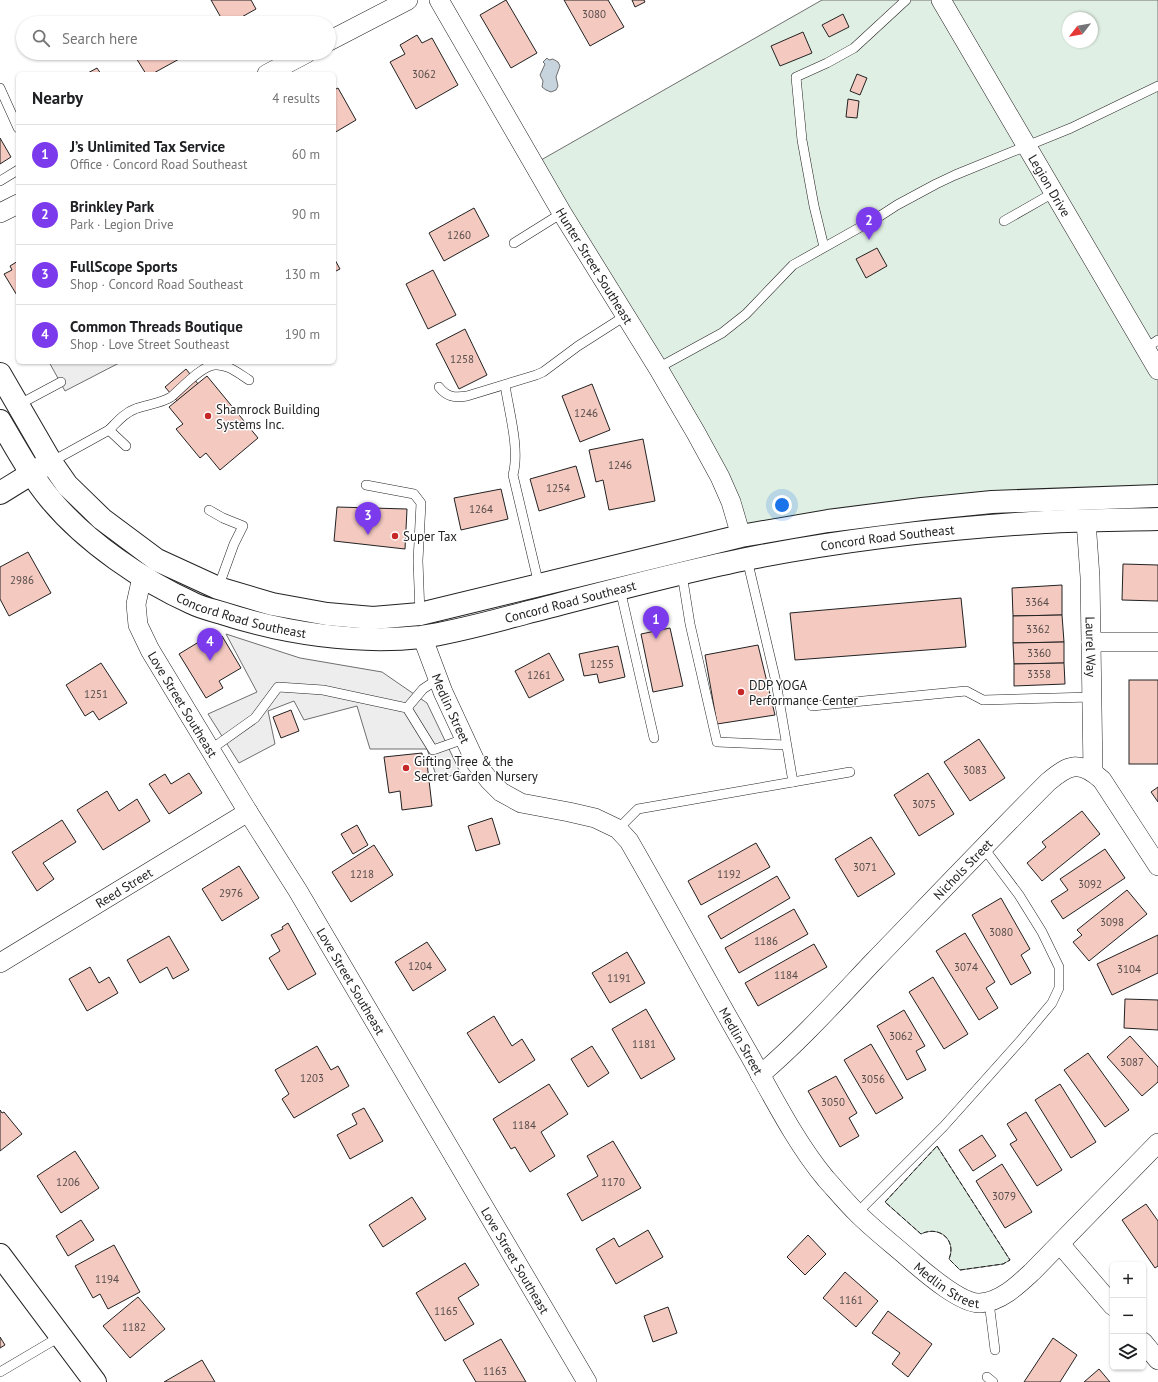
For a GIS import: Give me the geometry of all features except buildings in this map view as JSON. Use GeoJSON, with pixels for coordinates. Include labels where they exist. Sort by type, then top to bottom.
{"type":"FeatureCollection","features":[{"type":"Feature","properties":{"kind":"main road","name":"Concord Road Southeast"},"geometry":{"type":"LineString","coordinates":[[0,374],[51,462],[67,485],[102,519],[151,556],[218,588],[272,604],[327,614],[373,618],[420,614],[741,536],[828,521],[930,508],[1000,502],[1158,496]]}},
{"type":"Feature","properties":{"kind":"main road","name":"Concord Road Southeast"},"geometry":{"type":"LineString","coordinates":[[0,421],[31,474],[52,502],[86,536],[142,577],[195,604],[253,623],[307,634],[353,638],[400,639],[449,632],[682,574],[810,546],[973,527],[1048,522],[1158,519]]}},
{"type":"Feature","properties":{"kind":"main road"},"geometry":{"type":"LineString","coordinates":[[0,493],[51,462]]}},
{"type":"Feature","properties":{"kind":"main road"},"geometry":{"type":"LineString","coordinates":[[0,1254],[95,1382]]}},
{"type":"Feature","properties":{"kind":"street"},"geometry":{"type":"LineString","coordinates":[[336,37],[408,0]]}},
{"type":"Feature","properties":{"kind":"street","name":"Hunter Street Southeast"},"geometry":{"type":"LineString","coordinates":[[438,0],[562,213],[658,368],[720,477],[731,502],[741,536]]}},
{"type":"Feature","properties":{"kind":"street","name":"Legion Drive"},"geometry":{"type":"LineString","coordinates":[[941,0],[1053,193],[1152,344],[1158,370]]}},
{"type":"Feature","properties":{"kind":"street"},"geometry":{"type":"LineString","coordinates":[[271,72],[294,60]]}},
{"type":"Feature","properties":{"kind":"street"},"geometry":{"type":"LineString","coordinates":[[0,213],[16,205]]}},
{"type":"Feature","properties":{"kind":"street","name":"Laurel Way"},"geometry":{"type":"LineString","coordinates":[[1086,521],[1090,577],[1093,772]]}},
{"type":"Feature","properties":{"kind":"street","name":"Love Street Southeast"},"geometry":{"type":"LineString","coordinates":[[142,577],[136,604],[138,625],[150,650],[248,812],[298,891],[587,1382]]}},
{"type":"Feature","properties":{"kind":"street","name":"Medlin Street"},"geometry":{"type":"LineString","coordinates":[[422,636],[438,680],[464,739],[476,763],[489,780],[501,792],[521,803],[595,818],[618,829],[629,841],[760,1075],[803,1146],[826,1178],[857,1213],[928,1275],[951,1291],[970,1302],[979,1303],[988,1302],[1001,1296],[1016,1286],[1060,1244],[1158,1143]]}},
{"type":"Feature","properties":{"kind":"street"},"geometry":{"type":"LineString","coordinates":[[1091,642],[1158,642]]}},
{"type":"Feature","properties":{"kind":"street","name":"Nichols Street"},"geometry":{"type":"LineString","coordinates":[[760,1075],[832,1005],[983,847],[1058,773],[1071,766],[1081,766],[1093,772],[1102,780],[1158,866]]}},
{"type":"Feature","properties":{"kind":"street","name":"Reed Street"},"geometry":{"type":"LineString","coordinates":[[0,962],[248,812]]}},
{"type":"Feature","properties":{"kind":"street"},"geometry":{"type":"LineString","coordinates":[[1060,1244],[1110,1302]]}},
{"type":"Feature","properties":{"kind":"street"},"geometry":{"type":"LineString","coordinates":[[1146,1346],[1158,1360]]}},
{"type":"Feature","properties":{"kind":"lane"},"geometry":{"type":"LineString","coordinates":[[824,247],[814,206],[802,140],[796,77],[827,63],[854,48],[906,0]]}},
{"type":"Feature","properties":{"kind":"lane"},"geometry":{"type":"LineString","coordinates":[[658,368],[722,333],[746,314],[793,265],[824,247],[936,184],[1092,119],[1158,86]]}},
{"type":"Feature","properties":{"kind":"lane"},"geometry":{"type":"LineString","coordinates":[[0,88],[16,124]]}},
{"type":"Feature","properties":{"kind":"lane"},"geometry":{"type":"LineString","coordinates":[[0,181],[16,171]]}},
{"type":"Feature","properties":{"kind":"lane"},"geometry":{"type":"LineString","coordinates":[[1004,221],[1053,193]]}},
{"type":"Feature","properties":{"kind":"lane"},"geometry":{"type":"LineString","coordinates":[[514,243],[562,213]]}},
{"type":"Feature","properties":{"kind":"lane"},"geometry":{"type":"LineString","coordinates":[[439,387],[448,396],[456,398],[505,385],[543,372],[578,346],[625,316]]}},
{"type":"Feature","properties":{"kind":"lane"},"geometry":{"type":"LineString","coordinates":[[51,462],[109,430],[126,413],[136,408],[155,404],[169,398],[201,370],[214,364],[228,366],[248,380]]}},
{"type":"Feature","properties":{"kind":"lane"},"geometry":{"type":"LineString","coordinates":[[18,405],[61,382]]}},
{"type":"Feature","properties":{"kind":"lane"},"geometry":{"type":"LineString","coordinates":[[505,385],[515,448],[515,467],[513,475],[539,585]]}},
{"type":"Feature","properties":{"kind":"lane"},"geometry":{"type":"LineString","coordinates":[[109,430],[126,446]]}},
{"type":"Feature","properties":{"kind":"lane"},"geometry":{"type":"LineString","coordinates":[[366,485],[414,494],[422,503],[418,561],[420,614]]}},
{"type":"Feature","properties":{"kind":"lane"},"geometry":{"type":"LineString","coordinates":[[209,510],[242,526],[218,588]]}},
{"type":"Feature","properties":{"kind":"lane"},"geometry":{"type":"LineString","coordinates":[[747,559],[776,682],[793,782]]}},
{"type":"Feature","properties":{"kind":"lane"},"geometry":{"type":"LineString","coordinates":[[682,574],[690,624],[717,742],[786,745]]}},
{"type":"Feature","properties":{"kind":"lane"},"geometry":{"type":"LineString","coordinates":[[620,589],[654,738]]}},
{"type":"Feature","properties":{"kind":"lane"},"geometry":{"type":"LineString","coordinates":[[407,708],[423,689],[438,680]]}},
{"type":"Feature","properties":{"kind":"lane"},"geometry":{"type":"LineString","coordinates":[[210,750],[255,718],[278,687],[324,690],[407,708],[432,750],[464,739]]}},
{"type":"Feature","properties":{"kind":"lane"},"geometry":{"type":"LineString","coordinates":[[812,706],[966,691],[983,700],[1092,697]]}},
{"type":"Feature","properties":{"kind":"lane"},"geometry":{"type":"LineString","coordinates":[[618,829],[638,809],[850,772]]}},
{"type":"Feature","properties":{"kind":"lane"},"geometry":{"type":"LineString","coordinates":[[857,1213],[944,1126],[1052,1004],[1059,988],[1059,967],[1042,932],[1019,895],[983,847]]}},
{"type":"Feature","properties":{"kind":"lane"},"geometry":{"type":"LineString","coordinates":[[988,1302],[995,1350]]}},
{"type":"Feature","properties":{"kind":"lane"},"geometry":{"type":"LineString","coordinates":[[0,1372],[61,1336]]}},
{"type":"Feature","properties":{"kind":"green space"},"geometry":{"type":"Polygon","coordinates":[[[822,0],[1158,0],[1158,340],[1146,348],[1158,370],[1158,509],[744,547],[731,502],[534,164],[822,0]]]}},
{"type":"Feature","properties":{"kind":"green space"},"geometry":{"type":"Polygon","coordinates":[[[937,1146],[1010,1260],[1003,1264],[960,1270],[949,1259],[951,1246],[945,1236],[934,1231],[921,1234],[885,1202],[937,1146]]]}},
{"type":"Feature","properties":{"kind":"shaded area"},"geometry":{"type":"Polygon","coordinates":[[[547,58],[558,62],[560,66],[556,77],[558,86],[556,90],[551,92],[542,87],[543,81],[540,75],[545,64],[543,62],[547,58]]]}},
{"type":"Feature","properties":{"kind":"shaded area"},"geometry":{"type":"Polygon","coordinates":[[[50,364],[117,364],[65,391],[50,364]]]}},
{"type":"Feature","properties":{"kind":"shaded area"},"geometry":{"type":"Polygon","coordinates":[[[226,634],[300,658],[382,672],[427,703],[461,774],[437,778],[427,749],[370,749],[357,706],[304,720],[294,701],[268,711],[275,744],[239,763],[208,714],[257,692],[226,634]]]}},
{"type":"Feature","properties":{"kind":"fence"},"geometry":{"type":"LineString","coordinates":[[937,1146],[1010,1260],[1003,1264],[960,1270],[949,1259],[951,1246],[945,1236],[934,1231],[921,1234],[885,1202],[937,1146]]}},
{"type":"Feature","properties":{"kind":"place","name":"Brinkley Park"},"geometry":{"type":"Point","coordinates":[869,240]}},
{"type":"Feature","properties":{"kind":"place","name":"Shamrock Building Systems Inc."},"geometry":{"type":"Point","coordinates":[208,416]}},
{"type":"Feature","properties":{"kind":"place","name":"FullScope Sports"},"geometry":{"type":"Point","coordinates":[368,535]}},
{"type":"Feature","properties":{"kind":"place","name":"Super Tax"},"geometry":{"type":"Point","coordinates":[395,536]}},
{"type":"Feature","properties":{"kind":"place","name":"J’s Unlimited Tax Service"},"geometry":{"type":"Point","coordinates":[656,639]}},
{"type":"Feature","properties":{"kind":"place","name":"Common Threads Boutique"},"geometry":{"type":"Point","coordinates":[210,661]}},
{"type":"Feature","properties":{"kind":"place","name":"DDP YOGA Performance Center"},"geometry":{"type":"Point","coordinates":[741,692]}},
{"type":"Feature","properties":{"kind":"place","name":"Gifting Tree & the Secret Garden Nursery"},"geometry":{"type":"Point","coordinates":[406,768]}}]}
